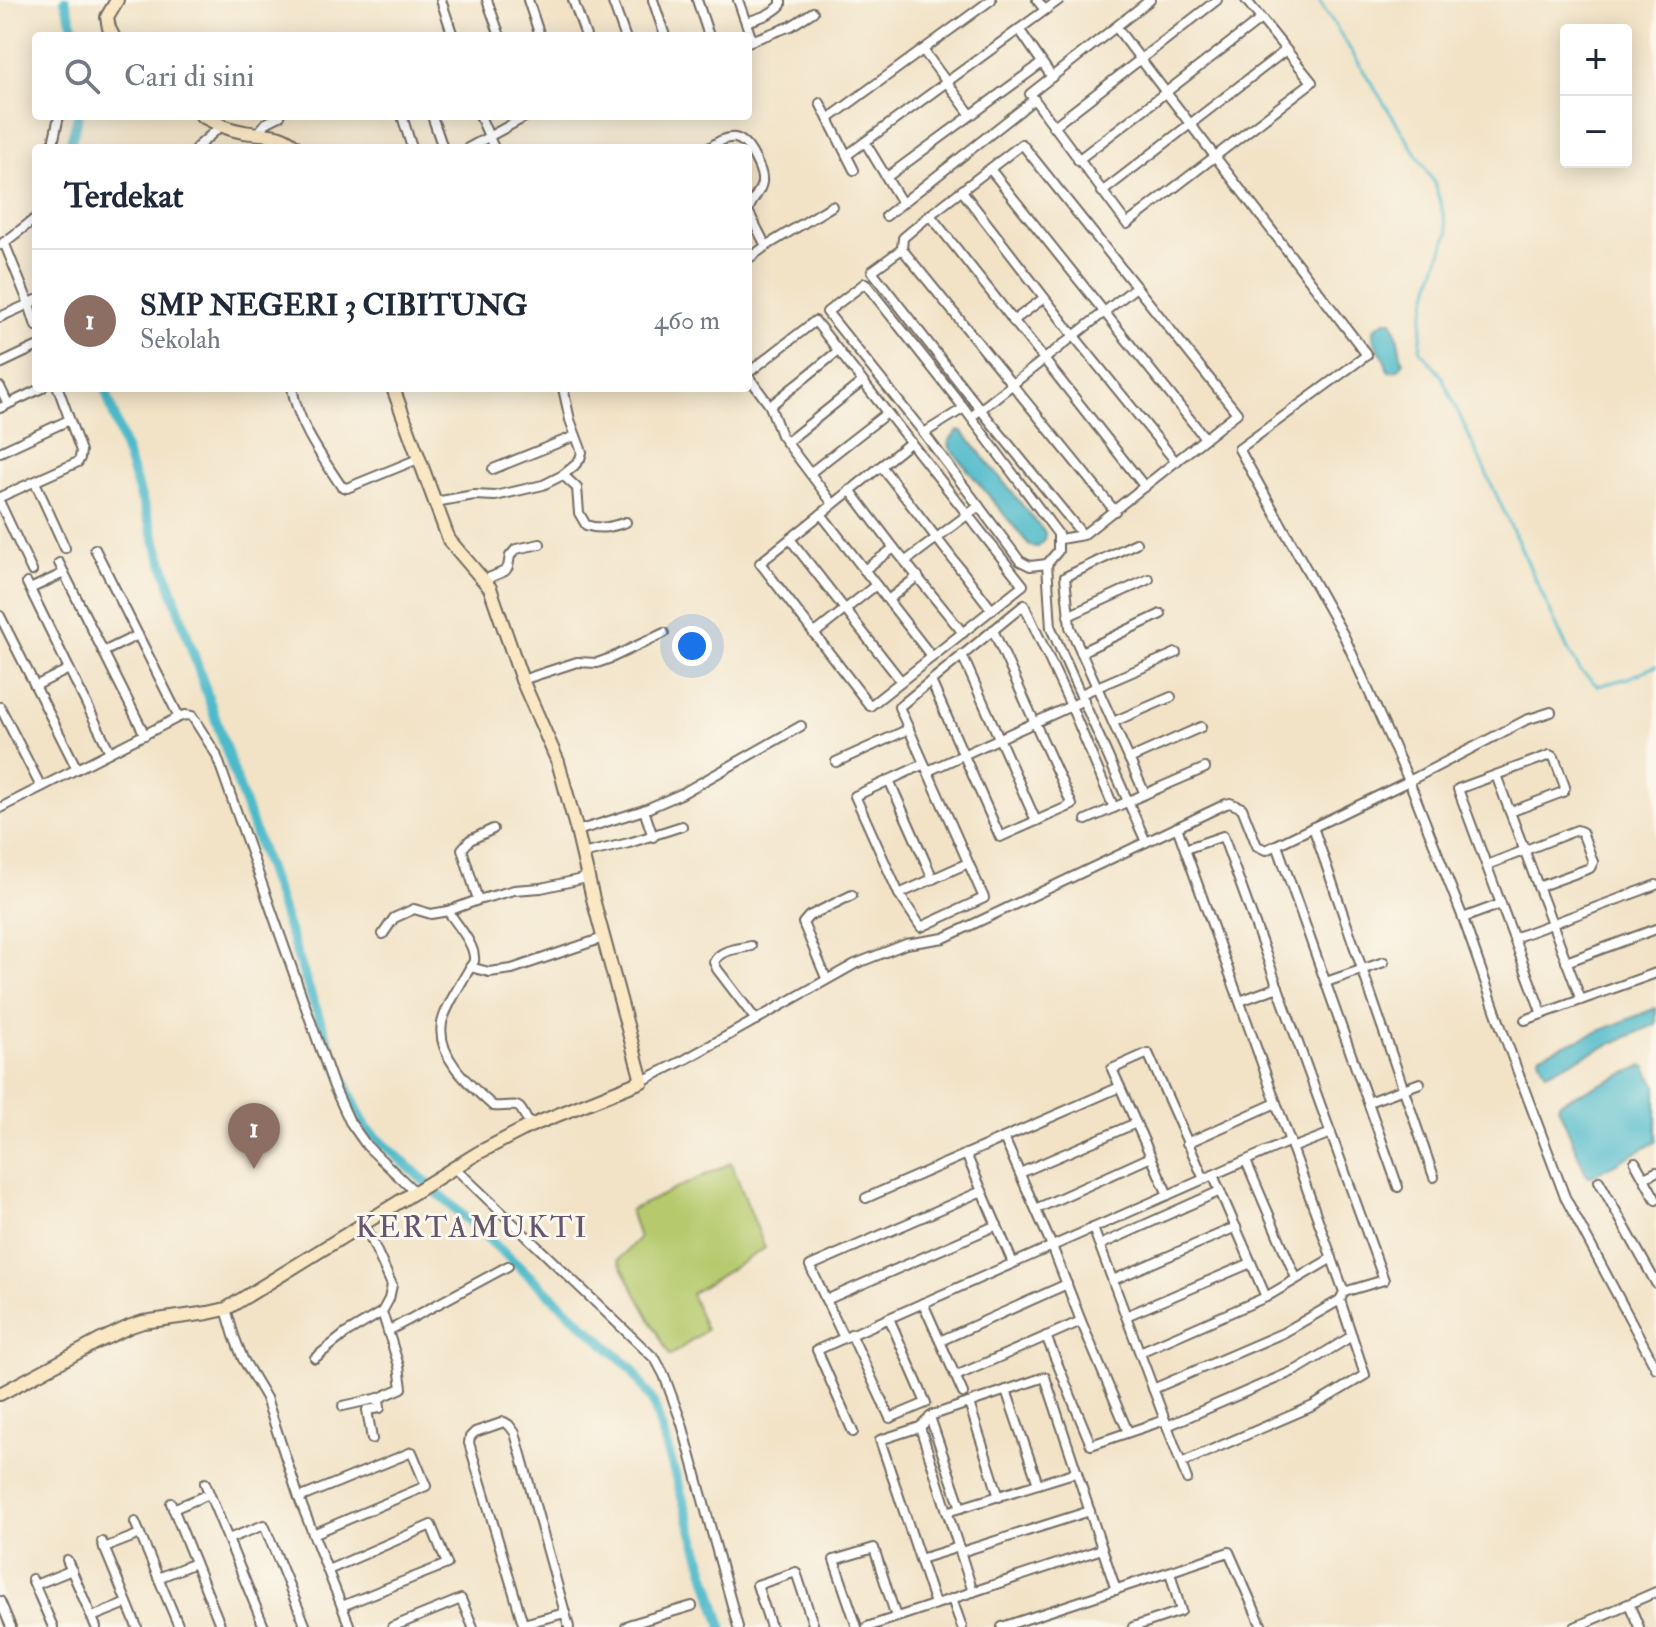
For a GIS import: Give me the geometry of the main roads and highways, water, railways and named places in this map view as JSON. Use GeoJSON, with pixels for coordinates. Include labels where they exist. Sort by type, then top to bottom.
{"type":"FeatureCollection","features":[{"type":"Feature","properties":{"kind":"main road"},"geometry":{"type":"LineString","coordinates":[[111,32],[107,17],[117,0]]}},
{"type":"Feature","properties":{"kind":"main road"},"geometry":{"type":"LineString","coordinates":[[210,120],[244,132],[276,135],[292,144]]}},
{"type":"Feature","properties":{"kind":"main road"},"geometry":{"type":"LineString","coordinates":[[0,1394],[131,1326],[226,1309],[478,1153],[530,1126],[642,1081],[558,762],[522,680],[497,607],[484,580],[449,540],[394,392]]}},
{"type":"Feature","properties":{"kind":"water"},"geometry":{"type":"Polygon","coordinates":[[[1385,321],[1392,321],[1394,325],[1403,363],[1393,371],[1388,371],[1374,341],[1375,328],[1385,321]]]}},
{"type":"Feature","properties":{"kind":"water"},"geometry":{"type":"Polygon","coordinates":[[[958,431],[962,431],[1045,533],[1045,540],[1038,547],[1030,546],[950,448],[949,441],[958,431]]]}},
{"type":"Feature","properties":{"kind":"water"},"geometry":{"type":"Polygon","coordinates":[[[1656,1008],[1656,1024],[1546,1073],[1540,1055],[1656,1008]]]}},
{"type":"Feature","properties":{"kind":"water"},"geometry":{"type":"Polygon","coordinates":[[[1645,1066],[1656,1086],[1656,1142],[1587,1176],[1558,1106],[1560,1102],[1645,1066]]]}},
{"type":"Feature","properties":{"kind":"waterway"},"geometry":{"type":"LineString","coordinates":[[65,0],[75,32]]}},
{"type":"Feature","properties":{"kind":"waterway"},"geometry":{"type":"LineString","coordinates":[[1319,0],[1435,184],[1448,232],[1430,286],[1420,350],[1441,375],[1568,650],[1580,670],[1598,686],[1656,666]]}},
{"type":"Feature","properties":{"kind":"waterway"},"geometry":{"type":"LineString","coordinates":[[70,144],[77,120]]}},
{"type":"Feature","properties":{"kind":"waterway"},"geometry":{"type":"LineString","coordinates":[[106,392],[313,1002],[366,1128],[631,1368],[653,1402],[722,1627]]}},
{"type":"Feature","properties":{"kind":"place","name":"SMP NEGERI 3 CIBITUNG"},"geometry":{"type":"Point","coordinates":[254,1169]}},
{"type":"Feature","properties":{"kind":"district","name":"KERTAMUKTI"},"geometry":{"type":"Point","coordinates":[472,1227]}}]}
